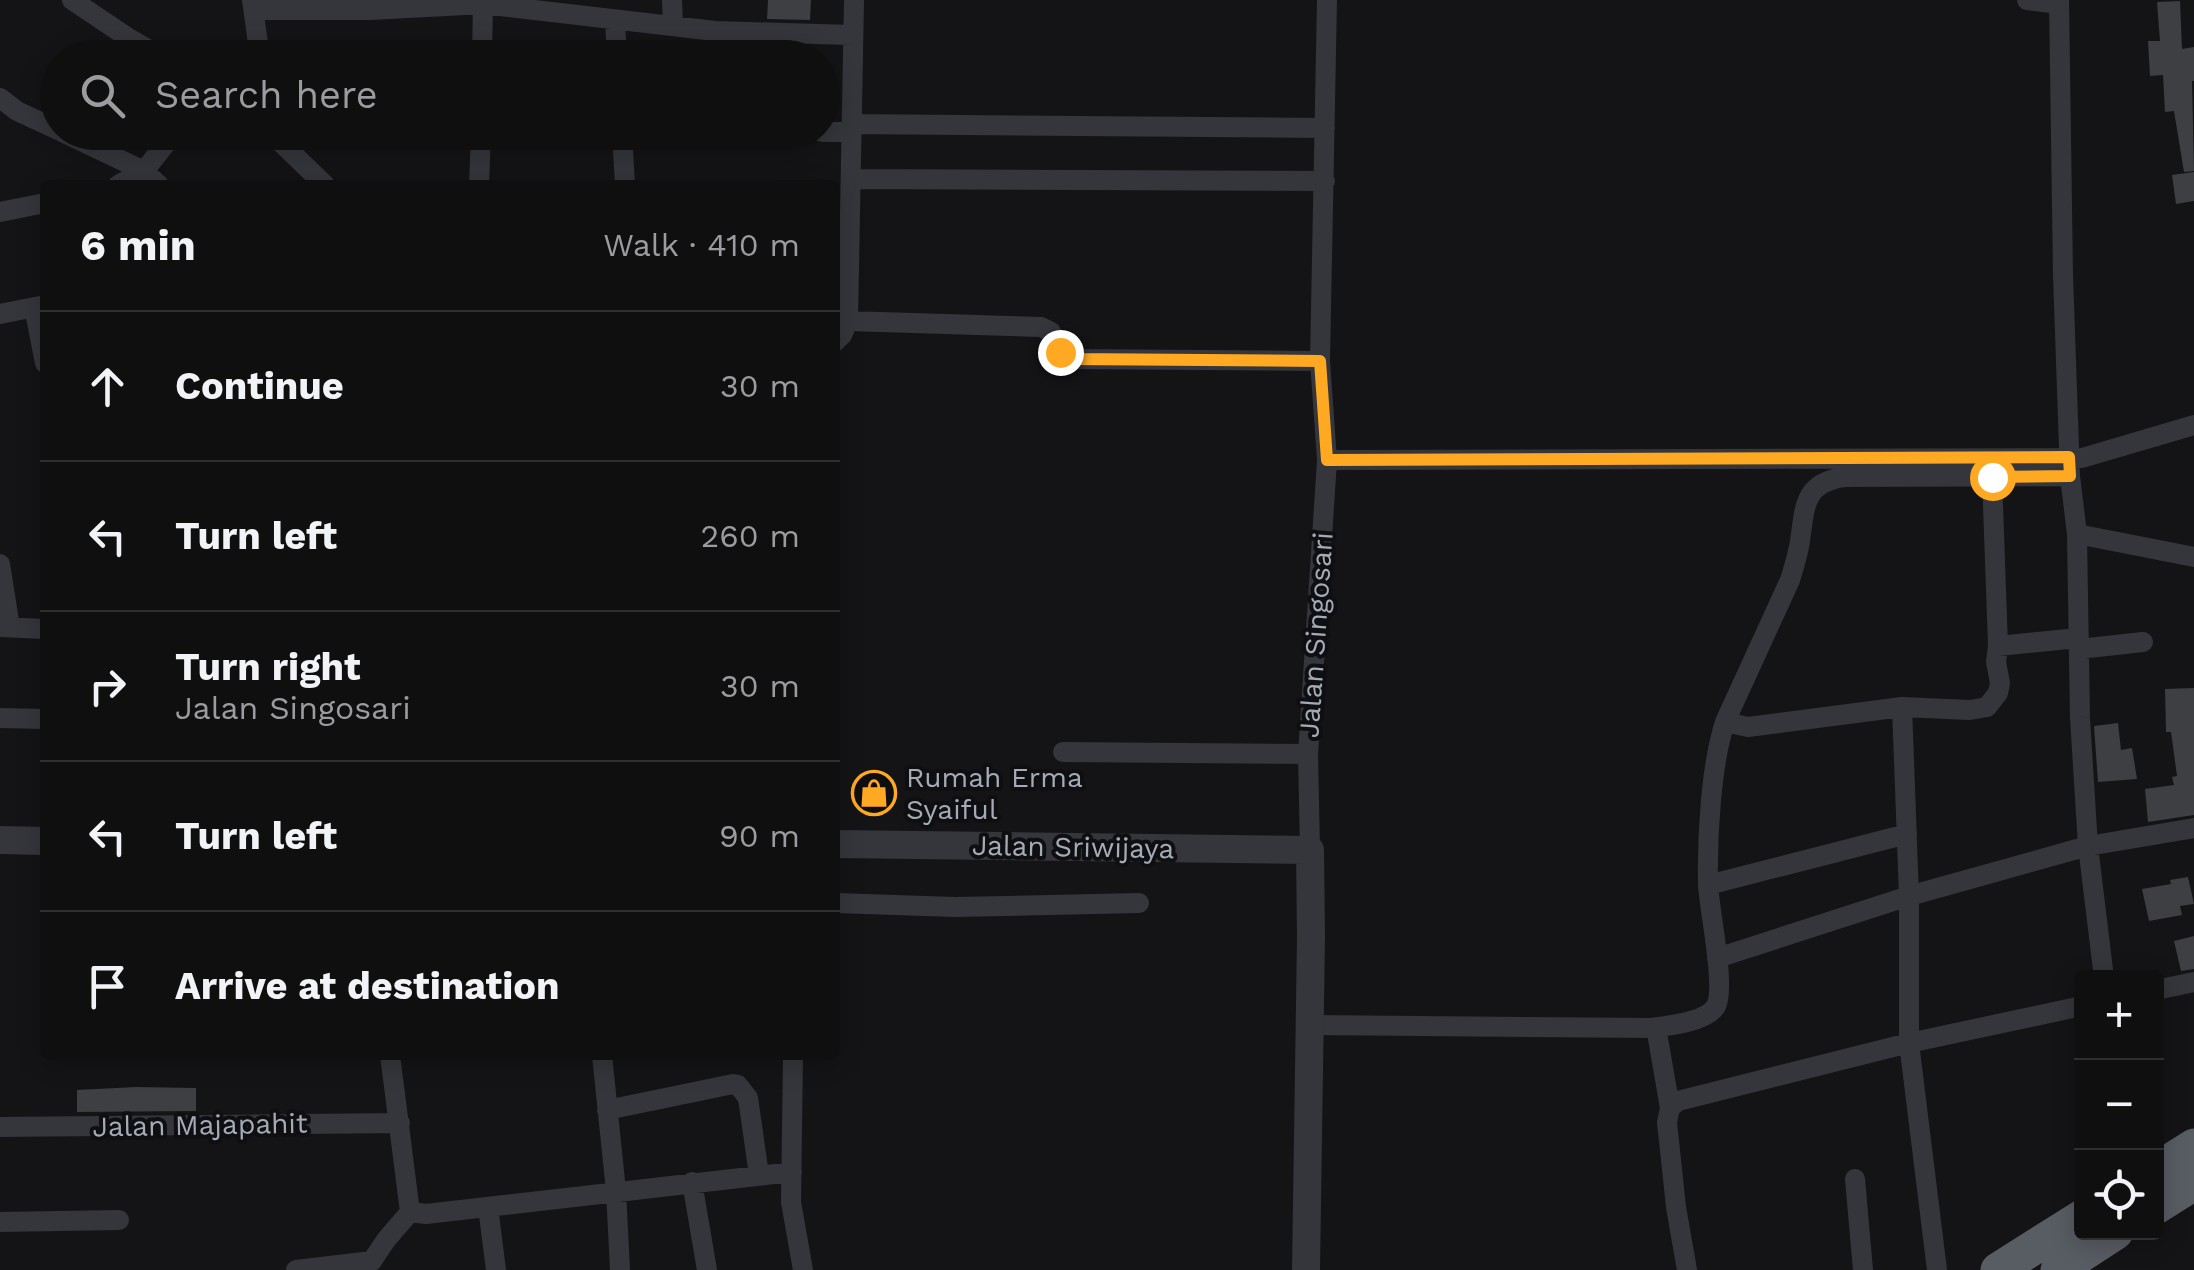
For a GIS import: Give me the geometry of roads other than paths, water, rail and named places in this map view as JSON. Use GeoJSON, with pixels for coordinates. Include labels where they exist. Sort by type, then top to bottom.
{"type":"FeatureCollection","features":[{"type":"Feature","properties":{"kind":"highway"},"geometry":{"type":"LineString","coordinates":[[2164,1165],[2194,1146]]}},
{"type":"Feature","properties":{"kind":"highway"},"geometry":{"type":"LineString","coordinates":[[2164,1202],[2194,1183]]}},
{"type":"Feature","properties":{"kind":"highway"},"geometry":{"type":"LineString","coordinates":[[1998,1270],[2074,1222]]}},
{"type":"Feature","properties":{"kind":"highway"},"geometry":{"type":"LineString","coordinates":[[2058,1270],[2104,1240]]}},
{"type":"Feature","properties":{"kind":"street"},"geometry":{"type":"LineString","coordinates":[[72,0],[130,40]]}},
{"type":"Feature","properties":{"kind":"street"},"geometry":{"type":"LineString","coordinates":[[672,0],[673,26]]}},
{"type":"Feature","properties":{"kind":"street"},"geometry":{"type":"LineString","coordinates":[[840,337],[848,321],[854,0]]}},
{"type":"Feature","properties":{"kind":"street","name":"Jalan Singosari"},"geometry":{"type":"LineString","coordinates":[[1306,1270],[1310,1025],[1308,754],[1327,460],[1320,361],[1328,0]]}},
{"type":"Feature","properties":{"kind":"street"},"geometry":{"type":"LineString","coordinates":[[2027,0],[2059,2],[2063,275],[2070,467],[2077,534],[2080,718],[2088,846],[2103,970]]}},
{"type":"Feature","properties":{"kind":"street"},"geometry":{"type":"LineString","coordinates":[[258,40],[253,5],[370,10],[483,2],[715,31],[852,35]]}},
{"type":"Feature","properties":{"kind":"street"},"geometry":{"type":"LineString","coordinates":[[482,40],[483,2]]}},
{"type":"Feature","properties":{"kind":"street"},"geometry":{"type":"LineString","coordinates":[[615,20],[617,40]]}},
{"type":"Feature","properties":{"kind":"street"},"geometry":{"type":"LineString","coordinates":[[1,101],[40,122]]}},
{"type":"Feature","properties":{"kind":"street"},"geometry":{"type":"LineString","coordinates":[[840,130],[1325,128]]}},
{"type":"Feature","properties":{"kind":"street"},"geometry":{"type":"LineString","coordinates":[[96,150],[152,178],[166,150]]}},
{"type":"Feature","properties":{"kind":"street"},"geometry":{"type":"LineString","coordinates":[[289,150],[320,180]]}},
{"type":"Feature","properties":{"kind":"street"},"geometry":{"type":"LineString","coordinates":[[479,180],[480,150]]}},
{"type":"Feature","properties":{"kind":"street"},"geometry":{"type":"LineString","coordinates":[[623,150],[624,180]]}},
{"type":"Feature","properties":{"kind":"street"},"geometry":{"type":"LineString","coordinates":[[851,178],[1325,181]]}},
{"type":"Feature","properties":{"kind":"street"},"geometry":{"type":"LineString","coordinates":[[0,212],[40,205]]}},
{"type":"Feature","properties":{"kind":"street"},"geometry":{"type":"LineString","coordinates":[[0,314],[40,306]]}},
{"type":"Feature","properties":{"kind":"street"},"geometry":{"type":"LineString","coordinates":[[848,321],[1042,327],[1051,332],[1060,352],[1070,359],[1320,361]]}},
{"type":"Feature","properties":{"kind":"street"},"geometry":{"type":"LineString","coordinates":[[1310,1025],[1656,1027],[1709,1014],[1718,999],[1708,885],[1712,790],[1720,737],[1790,580],[1808,497],[1827,479],[1844,476],[1992,477],[2070,467],[2082,458],[2194,425]]}},
{"type":"Feature","properties":{"kind":"street"},"geometry":{"type":"LineString","coordinates":[[1327,460],[2070,467]]}},
{"type":"Feature","properties":{"kind":"street"},"geometry":{"type":"LineString","coordinates":[[1725,722],[1748,728],[1902,707],[1987,707],[1998,694],[2000,683],[1996,662],[1992,477]]}},
{"type":"Feature","properties":{"kind":"street"},"geometry":{"type":"LineString","coordinates":[[2077,534],[2194,557]]}},
{"type":"Feature","properties":{"kind":"street"},"geometry":{"type":"LineString","coordinates":[[0,564],[5,627],[40,630]]}},
{"type":"Feature","properties":{"kind":"street"},"geometry":{"type":"LineString","coordinates":[[1998,646],[2144,642]]}},
{"type":"Feature","properties":{"kind":"street"},"geometry":{"type":"LineString","coordinates":[[1902,707],[1910,896],[1908,1043],[1938,1270]]}},
{"type":"Feature","properties":{"kind":"street"},"geometry":{"type":"LineString","coordinates":[[0,718],[40,719]]}},
{"type":"Feature","properties":{"kind":"street"},"geometry":{"type":"LineString","coordinates":[[1063,752],[1308,754]]}},
{"type":"Feature","properties":{"kind":"street"},"geometry":{"type":"LineString","coordinates":[[1717,958],[1910,896],[2088,846],[2194,828]]}},
{"type":"Feature","properties":{"kind":"street"},"geometry":{"type":"LineString","coordinates":[[1708,885],[1907,834]]}},
{"type":"Feature","properties":{"kind":"street"},"geometry":{"type":"LineString","coordinates":[[0,840],[40,841]]}},
{"type":"Feature","properties":{"kind":"street","name":"Jalan Sriwijaya"},"geometry":{"type":"LineString","coordinates":[[840,844],[1310,850]]}},
{"type":"Feature","properties":{"kind":"street"},"geometry":{"type":"LineString","coordinates":[[840,904],[954,907],[1139,903]]}},
{"type":"Feature","properties":{"kind":"street"},"geometry":{"type":"LineString","coordinates":[[2164,988],[2194,982]]}},
{"type":"Feature","properties":{"kind":"street"},"geometry":{"type":"LineString","coordinates":[[1670,1108],[1685,1098],[1908,1043],[2074,1008]]}},
{"type":"Feature","properties":{"kind":"street"},"geometry":{"type":"LineString","coordinates":[[1656,1027],[1670,1108],[1667,1122],[1687,1270]]}},
{"type":"Feature","properties":{"kind":"street"},"geometry":{"type":"LineString","coordinates":[[296,1270],[373,1266],[386,1240],[410,1212],[391,1060]]}},
{"type":"Feature","properties":{"kind":"street"},"geometry":{"type":"LineString","coordinates":[[602,1060],[620,1270]]}},
{"type":"Feature","properties":{"kind":"street"},"geometry":{"type":"LineString","coordinates":[[793,1060],[791,1202],[803,1270]]}},
{"type":"Feature","properties":{"kind":"street"},"geometry":{"type":"LineString","coordinates":[[607,1110],[738,1085],[748,1098],[759,1175]]}},
{"type":"Feature","properties":{"kind":"street","name":"Jalan Majapahit"},"geometry":{"type":"LineString","coordinates":[[0,1127],[400,1123]]}},
{"type":"Feature","properties":{"kind":"street"},"geometry":{"type":"LineString","coordinates":[[410,1212],[426,1214],[792,1172]]}},
{"type":"Feature","properties":{"kind":"street"},"geometry":{"type":"LineString","coordinates":[[1854,1180],[1862,1270]]}},
{"type":"Feature","properties":{"kind":"street"},"geometry":{"type":"LineString","coordinates":[[692,1182],[707,1270]]}},
{"type":"Feature","properties":{"kind":"street"},"geometry":{"type":"LineString","coordinates":[[488,1207],[496,1270]]}},
{"type":"Feature","properties":{"kind":"street"},"geometry":{"type":"LineString","coordinates":[[0,1222],[119,1220]]}},
{"type":"Feature","properties":{"kind":"place","name":"Rumah Erma Syaiful"},"geometry":{"type":"Point","coordinates":[874,793]}}]}
